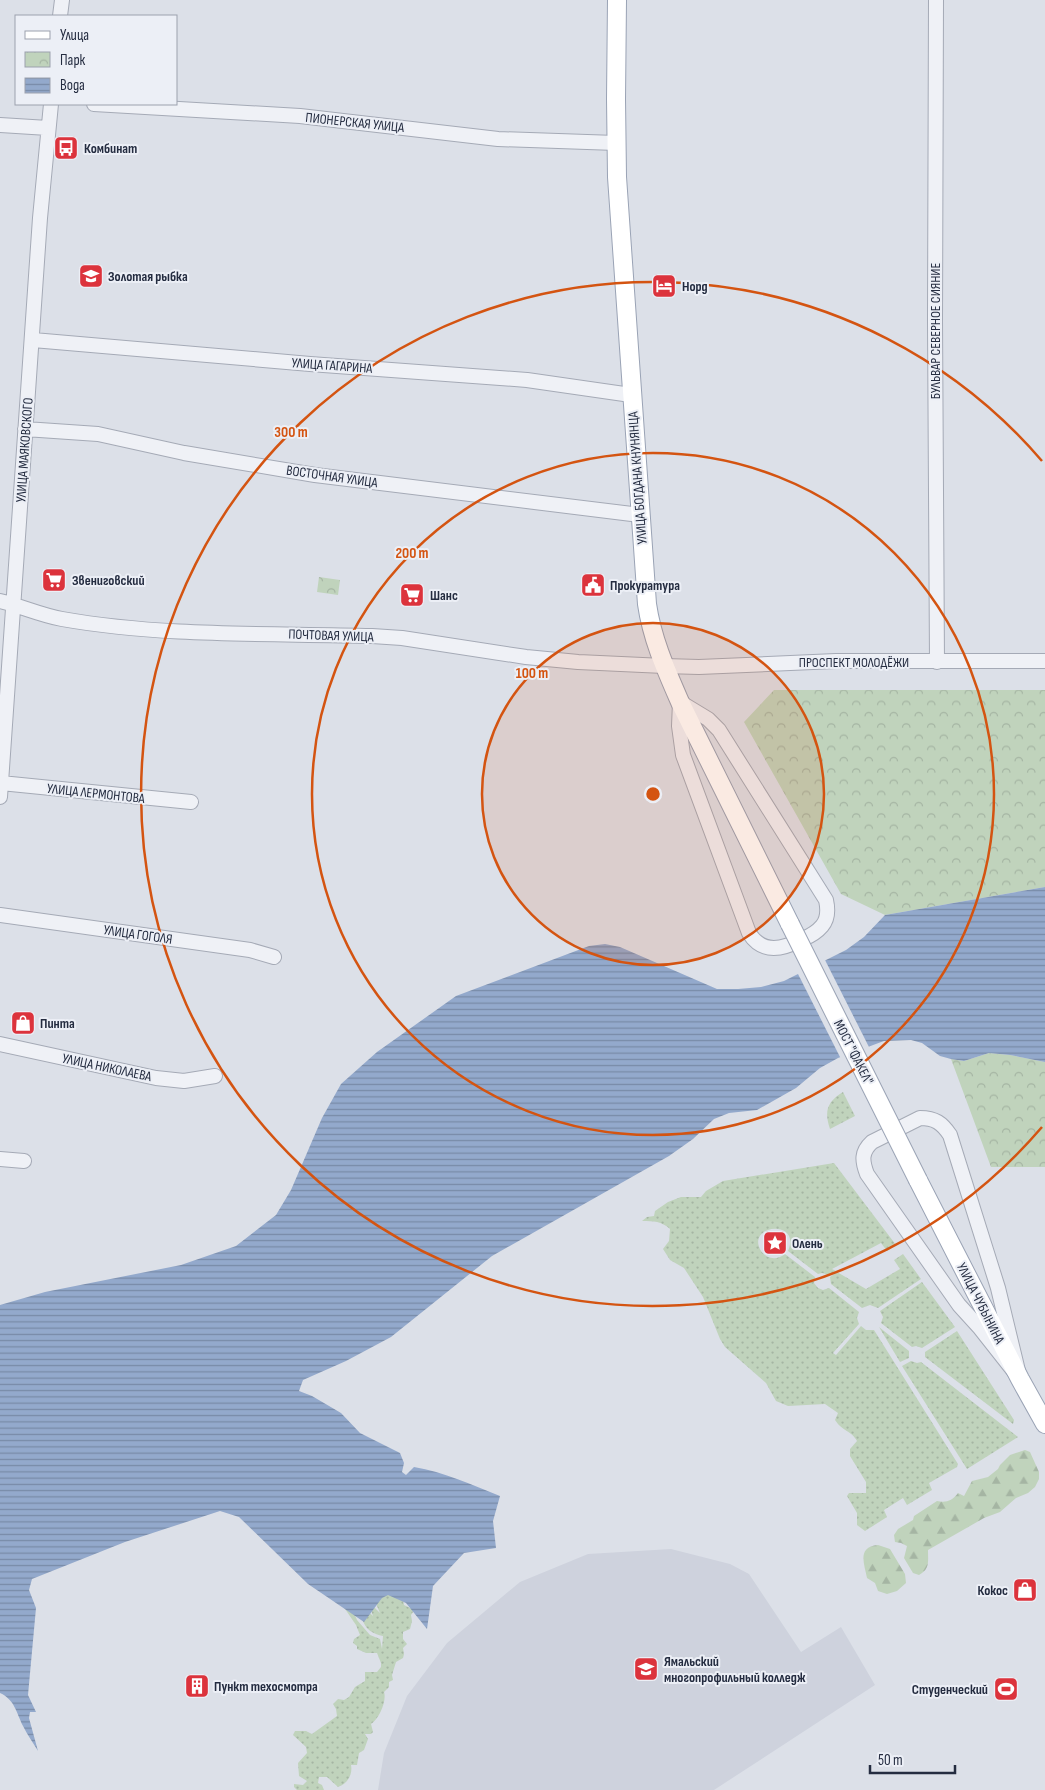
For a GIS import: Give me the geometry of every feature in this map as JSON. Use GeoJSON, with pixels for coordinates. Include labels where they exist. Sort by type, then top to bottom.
{"type":"FeatureCollection","features":[{"type":"Feature","properties":{"kind":"main road","name":"УЛИЦА БОГДАНА КНУНЯНЦА"},"geometry":{"type":"LineString","coordinates":[[617,0],[616,143],[631,395],[650,622],[664,666],[680,702],[790,924]]}},
{"type":"Feature","properties":{"kind":"main road","name":"МОСТ \"ФАКЕЛ\""},"geometry":{"type":"LineString","coordinates":[[790,924],[918,1180]]}},
{"type":"Feature","properties":{"kind":"main road","name":"УЛИЦА ЧУБЫНИНА"},"geometry":{"type":"LineString","coordinates":[[918,1180],[1045,1424]]}},
{"type":"Feature","properties":{"kind":"street"},"geometry":{"type":"LineString","coordinates":[[60,15],[62,0]]}},
{"type":"Feature","properties":{"kind":"street","name":"БУЛЬВАР СЕВЕРНОЕ СИЯНИЕ"},"geometry":{"type":"LineString","coordinates":[[936,0],[937,662]]}},
{"type":"Feature","properties":{"kind":"street","name":"УЛИЦА МАЯКОВСКОГО"},"geometry":{"type":"LineString","coordinates":[[0,790],[6,602],[25,428],[40,218],[51,105]]}},
{"type":"Feature","properties":{"kind":"street","name":"ПИОНЕРСКАЯ УЛИЦА"},"geometry":{"type":"LineString","coordinates":[[110,105],[332,119],[498,139],[616,143]]}},
{"type":"Feature","properties":{"kind":"street"},"geometry":{"type":"LineString","coordinates":[[0,125],[48,128]]}},
{"type":"Feature","properties":{"kind":"street","name":"УЛИЦА ГАГАРИНА"},"geometry":{"type":"LineString","coordinates":[[32,340],[526,380],[631,395]]}},
{"type":"Feature","properties":{"kind":"street","name":"ВОСТОЧНАЯ УЛИЦА"},"geometry":{"type":"LineString","coordinates":[[25,428],[98,434],[184,453],[324,476],[640,515]]}},
{"type":"Feature","properties":{"kind":"street","name":"ПОЧТОВАЯ УЛИЦА"},"geometry":{"type":"LineString","coordinates":[[6,602],[50,616],[120,627],[183,633],[402,638],[526,657],[578,662],[664,666]]}},
{"type":"Feature","properties":{"kind":"street","name":"ПРОСПЕКТ МОЛОДЁЖИ"},"geometry":{"type":"LineString","coordinates":[[664,666],[699,667],[792,662],[1045,661]]}},
{"type":"Feature","properties":{"kind":"street"},"geometry":{"type":"LineString","coordinates":[[680,702],[708,719],[719,730],[826,900],[827,917],[822,926],[813,935],[791,946],[779,948],[761,946],[749,933],[683,755],[679,726],[680,702]]}},
{"type":"Feature","properties":{"kind":"street","name":"УЛИЦА ЛЕРМОНТОВА"},"geometry":{"type":"LineString","coordinates":[[0,790],[191,802]]}},
{"type":"Feature","properties":{"kind":"street","name":"УЛИЦА ГОГОЛЯ"},"geometry":{"type":"LineString","coordinates":[[0,915],[250,950],[274,957]]}},
{"type":"Feature","properties":{"kind":"street","name":"УЛИЦА НИКОЛАЕВА"},"geometry":{"type":"LineString","coordinates":[[0,1044],[156,1078],[184,1080],[215,1076]]}},
{"type":"Feature","properties":{"kind":"street"},"geometry":{"type":"LineString","coordinates":[[920,1118],[937,1120],[950,1134],[998,1288],[1020,1379],[959,1305],[867,1174],[863,1154],[872,1142],[920,1118]]}},
{"type":"Feature","properties":{"kind":"street"},"geometry":{"type":"LineString","coordinates":[[0,1159],[24,1161]]}},
{"type":"Feature","properties":{"kind":"shaded area","name":"Ямальский многопрофильный колледж"},"geometry":{"type":"Polygon","coordinates":[[[671,1549],[730,1564],[749,1574],[801,1652],[841,1627],[875,1685],[714,1790],[378,1790],[384,1753],[407,1696],[447,1643],[520,1582],[588,1554],[671,1549]]]}},
{"type":"Feature","properties":{"kind":"green space"},"geometry":{"type":"Polygon","coordinates":[[[319,577],[340,580],[338,595],[317,592],[319,577]]]}},
{"type":"Feature","properties":{"kind":"green space"},"geometry":{"type":"Polygon","coordinates":[[[774,690],[1045,690],[1045,887],[885,915],[841,894],[744,722],[774,690]]]}},
{"type":"Feature","properties":{"kind":"green space"},"geometry":{"type":"Polygon","coordinates":[[[989,1053],[1045,1062],[1045,1167],[991,1167],[951,1059],[964,1061],[989,1053]]]}},
{"type":"Feature","properties":{"kind":"green space"},"geometry":{"type":"Polygon","coordinates":[[[843,1092],[855,1116],[830,1129],[827,1117],[828,1108],[833,1099],[843,1092]]]}},
{"type":"Feature","properties":{"kind":"green space"},"geometry":{"type":"Polygon","coordinates":[[[834,1163],[896,1245],[887,1251],[881,1243],[832,1269],[836,1271],[829,1275],[818,1274],[788,1251],[790,1241],[787,1234],[781,1230],[774,1229],[760,1235],[758,1242],[761,1251],[766,1256],[773,1258],[785,1254],[815,1277],[814,1283],[818,1288],[823,1290],[829,1288],[859,1312],[857,1318],[859,1324],[833,1353],[836,1355],[861,1326],[866,1330],[874,1330],[958,1464],[957,1467],[929,1483],[932,1490],[907,1505],[903,1498],[884,1510],[887,1517],[865,1531],[857,1525],[857,1513],[847,1496],[849,1493],[866,1493],[866,1482],[850,1456],[850,1449],[857,1441],[835,1420],[838,1413],[825,1404],[788,1406],[776,1401],[766,1383],[725,1347],[703,1297],[684,1268],[670,1260],[663,1249],[669,1241],[670,1229],[664,1224],[657,1222],[642,1221],[647,1217],[654,1216],[655,1211],[668,1202],[681,1197],[701,1197],[706,1191],[723,1181],[834,1163]]]}},
{"type":"Feature","properties":{"kind":"green space"},"geometry":{"type":"Polygon","coordinates":[[[903,1254],[921,1279],[878,1308],[870,1305],[862,1308],[831,1284],[830,1277],[837,1272],[866,1289],[900,1269],[894,1260],[903,1254]]]}},
{"type":"Feature","properties":{"kind":"green space"},"geometry":{"type":"Polygon","coordinates":[[[922,1282],[955,1327],[922,1348],[912,1347],[881,1323],[883,1317],[880,1311],[922,1282]]]}},
{"type":"Feature","properties":{"kind":"green space"},"geometry":{"type":"Polygon","coordinates":[[[879,1327],[909,1351],[909,1358],[900,1362],[879,1327]]]}},
{"type":"Feature","properties":{"kind":"green space"},"geometry":{"type":"Polygon","coordinates":[[[957,1331],[1014,1420],[1013,1424],[925,1357],[925,1352],[957,1331]]]}},
{"type":"Feature","properties":{"kind":"green space"},"geometry":{"type":"Polygon","coordinates":[[[911,1361],[921,1362],[1018,1437],[967,1469],[902,1366],[911,1361]]]}},
{"type":"Feature","properties":{"kind":"green space"},"geometry":{"type":"Polygon","coordinates":[[[1025,1450],[1030,1452],[1039,1472],[1039,1479],[1035,1487],[1028,1493],[1016,1498],[1000,1512],[984,1518],[928,1550],[928,1565],[925,1570],[919,1575],[913,1573],[904,1558],[907,1546],[895,1542],[894,1535],[898,1529],[937,1501],[949,1501],[958,1493],[964,1496],[972,1481],[988,1477],[1010,1455],[1025,1450]]]}},
{"type":"Feature","properties":{"kind":"green space"},"geometry":{"type":"Polygon","coordinates":[[[878,1545],[890,1549],[905,1574],[906,1583],[897,1591],[887,1594],[878,1591],[875,1583],[867,1578],[864,1552],[871,1546],[878,1545]]]}},
{"type":"Feature","properties":{"kind":"green space"},"geometry":{"type":"Polygon","coordinates":[[[385,1592],[403,1600],[404,1605],[412,1609],[413,1612],[410,1629],[403,1632],[403,1639],[407,1644],[403,1648],[403,1658],[396,1662],[392,1675],[393,1680],[389,1682],[389,1687],[384,1692],[382,1710],[371,1724],[373,1732],[365,1734],[368,1739],[364,1750],[359,1753],[357,1765],[351,1765],[349,1779],[344,1784],[338,1787],[327,1777],[319,1777],[318,1783],[322,1785],[324,1790],[297,1790],[294,1784],[303,1785],[307,1781],[299,1776],[298,1763],[307,1753],[306,1747],[293,1735],[295,1731],[306,1731],[312,1734],[337,1716],[333,1704],[338,1699],[344,1700],[349,1697],[355,1687],[365,1681],[365,1672],[377,1672],[381,1667],[377,1653],[366,1653],[357,1649],[357,1646],[353,1643],[354,1639],[360,1635],[356,1625],[343,1606],[353,1611],[357,1620],[370,1635],[380,1639],[382,1649],[383,1636],[372,1632],[365,1625],[360,1604],[373,1616],[368,1601],[380,1613],[374,1599],[385,1592]]]}},
{"type":"Feature","properties":{"kind":"water"},"geometry":{"type":"Polygon","coordinates":[[[1045,887],[1045,1062],[989,1053],[964,1061],[951,1059],[940,1056],[922,1043],[911,1040],[884,1041],[838,1058],[820,1068],[796,1088],[757,1110],[729,1113],[714,1119],[693,1139],[669,1156],[492,1256],[391,1337],[346,1361],[303,1380],[299,1391],[312,1396],[341,1413],[360,1433],[400,1453],[404,1463],[402,1472],[406,1475],[414,1467],[425,1469],[458,1479],[500,1496],[493,1521],[496,1548],[464,1553],[433,1586],[427,1629],[406,1603],[388,1595],[382,1598],[364,1622],[308,1584],[239,1517],[220,1511],[125,1542],[32,1579],[29,1590],[36,1608],[28,1695],[36,1712],[30,1712],[29,1718],[38,1751],[12,1703],[0,1693],[0,1305],[45,1292],[181,1265],[236,1246],[276,1215],[291,1190],[322,1118],[341,1084],[377,1052],[456,996],[589,946],[605,944],[620,947],[717,989],[761,987],[784,981],[846,950],[864,937],[885,915],[1045,887]]]}},
{"type":"Feature","properties":{"kind":"pier"},"geometry":{"type":"Polygon","coordinates":[[[824,958],[870,1049],[841,1059],[797,972],[824,958]]]}},
{"type":"Feature","properties":{"kind":"place","name":"Комбинат"},"geometry":{"type":"Point","coordinates":[66,148]}},
{"type":"Feature","properties":{"kind":"place","name":"Золотая рыбка"},"geometry":{"type":"Point","coordinates":[91,276]}},
{"type":"Feature","properties":{"kind":"place","name":"Норд"},"geometry":{"type":"Point","coordinates":[664,286]}},
{"type":"Feature","properties":{"kind":"place","name":"Звениговский"},"geometry":{"type":"Point","coordinates":[54,580]}},
{"type":"Feature","properties":{"kind":"place","name":"Прокуратура"},"geometry":{"type":"Point","coordinates":[593,585]}},
{"type":"Feature","properties":{"kind":"place","name":"Шанс"},"geometry":{"type":"Point","coordinates":[412,595]}},
{"type":"Feature","properties":{"kind":"place","name":"Пинта"},"geometry":{"type":"Point","coordinates":[23,1023]}},
{"type":"Feature","properties":{"kind":"place","name":"Олень"},"geometry":{"type":"Point","coordinates":[775,1243]}},
{"type":"Feature","properties":{"kind":"place","name":"Кокос"},"geometry":{"type":"Point","coordinates":[1025,1590]}},
{"type":"Feature","properties":{"kind":"place","name":"Ямальский многопрофильный колледж"},"geometry":{"type":"Point","coordinates":[646,1669]}},
{"type":"Feature","properties":{"kind":"place","name":"Пункт техосмотра"},"geometry":{"type":"Point","coordinates":[197,1686]}},
{"type":"Feature","properties":{"kind":"place","name":"Студенческий"},"geometry":{"type":"Point","coordinates":[1006,1689]}}]}
